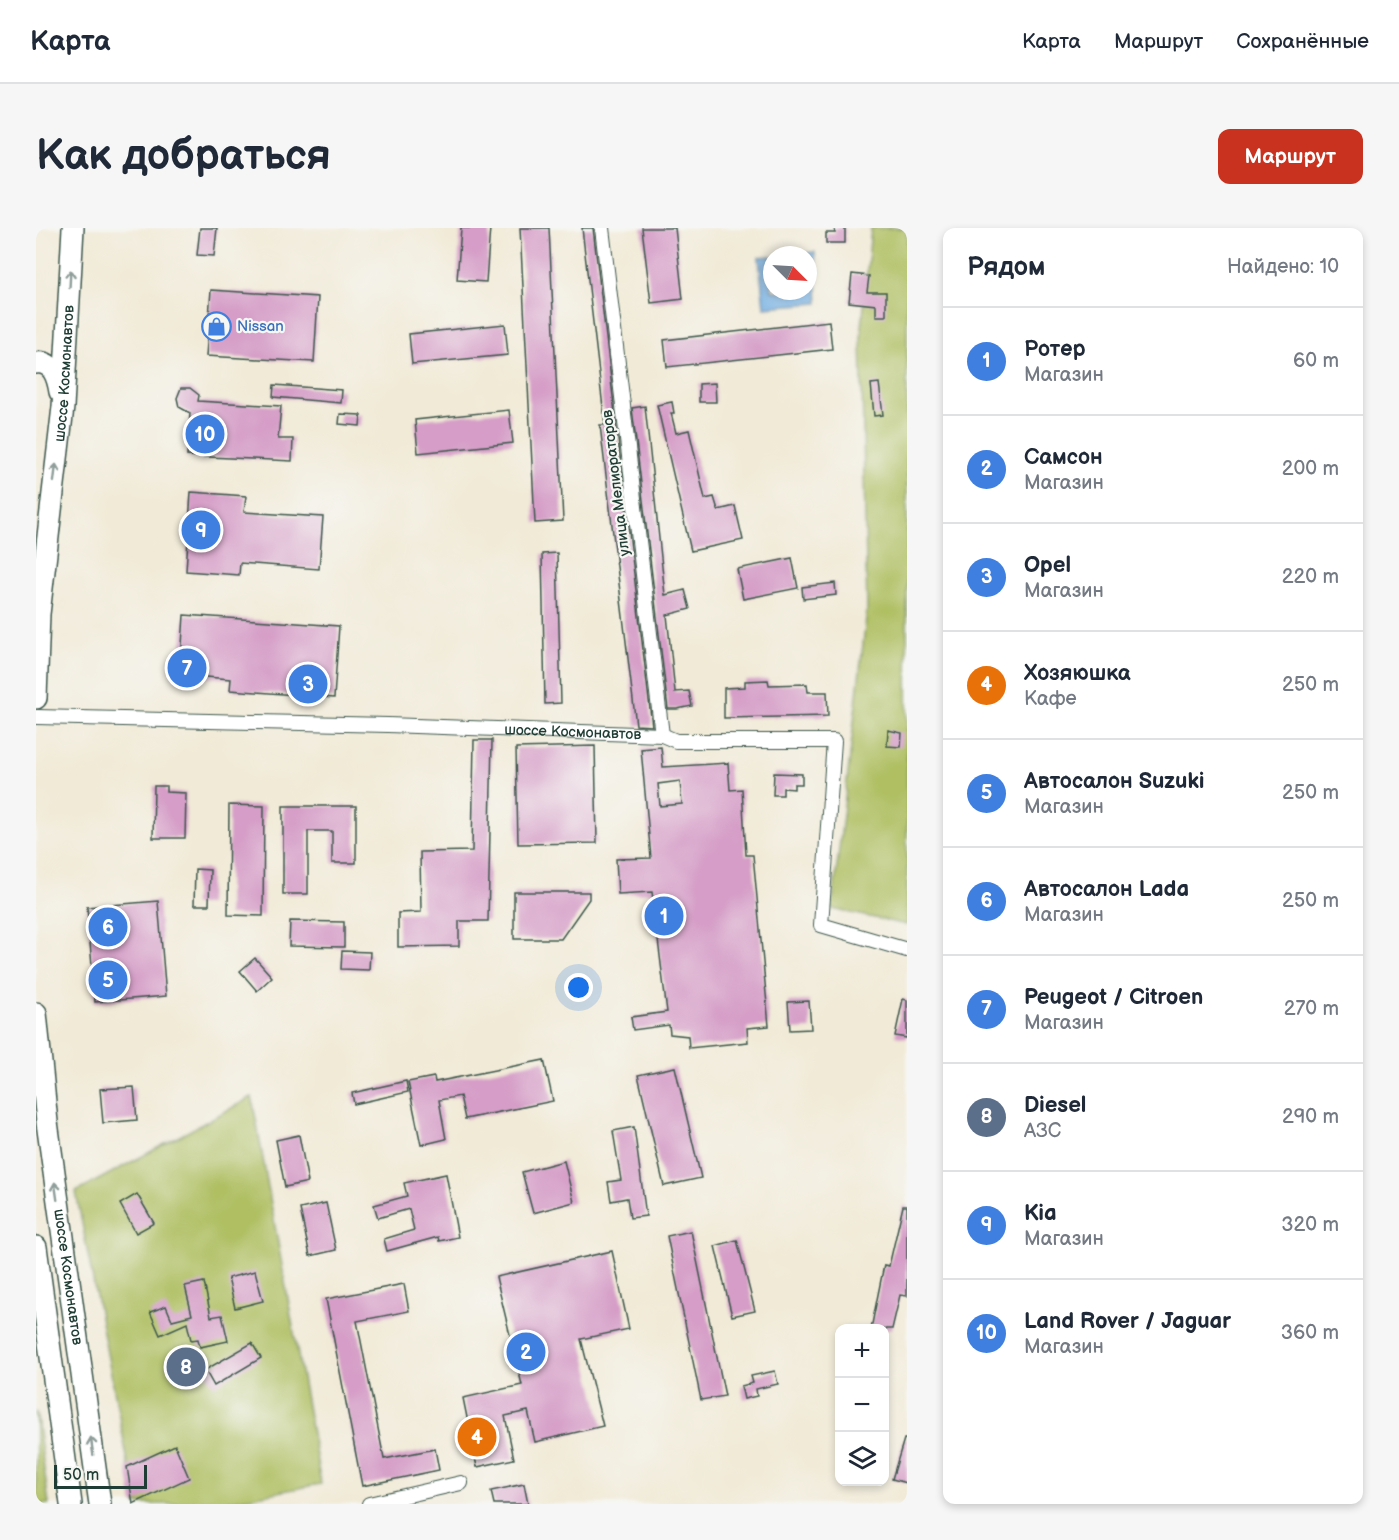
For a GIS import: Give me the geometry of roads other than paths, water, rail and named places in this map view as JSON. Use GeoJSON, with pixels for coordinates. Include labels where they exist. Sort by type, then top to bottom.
{"type":"FeatureCollection","features":[{"type":"Feature","properties":{"kind":"main road","name":"шоссе Космонавтов"},"geometry":{"type":"LineString","coordinates":[[36,698],[39,614],[63,407],[73,228]]}},
{"type":"Feature","properties":{"kind":"main road"},"geometry":{"type":"LineString","coordinates":[[36,363],[42,362],[51,367],[58,380],[63,407]]}},
{"type":"Feature","properties":{"kind":"main road","name":"шоссе Космонавтов"},"geometry":{"type":"LineString","coordinates":[[36,1013],[48,1134],[102,1501]]}},
{"type":"Feature","properties":{"kind":"main road","name":"шоссе Космонавтов"},"geometry":{"type":"LineString","coordinates":[[36,1247],[71,1504]]}},
{"type":"Feature","properties":{"kind":"street","name":"улица Мелиораторов"},"geometry":{"type":"LineString","coordinates":[[602,228],[662,735]]}},
{"type":"Feature","properties":{"kind":"street","name":"шоссе Космонавтов"},"geometry":{"type":"LineString","coordinates":[[36,717],[388,725],[662,735],[676,741],[834,741],[821,925],[907,950]]}},
{"type":"Feature","properties":{"kind":"street"},"geometry":{"type":"LineString","coordinates":[[369,1504],[460,1483]]}},
{"type":"Feature","properties":{"kind":"water"},"geometry":{"type":"Polygon","coordinates":[[[759,257],[763,257],[763,297],[759,257]]]}},
{"type":"Feature","properties":{"kind":"water"},"geometry":{"type":"Polygon","coordinates":[[[817,286],[818,303],[764,307],[763,300],[817,300],[817,286]]]}},
{"type":"Feature","properties":{"kind":"place","name":"Nissan"},"geometry":{"type":"Point","coordinates":[216,326]}},
{"type":"Feature","properties":{"kind":"place","name":"Land Rover / Jaguar"},"geometry":{"type":"Point","coordinates":[205,434]}},
{"type":"Feature","properties":{"kind":"place","name":"Kia"},"geometry":{"type":"Point","coordinates":[201,530]}},
{"type":"Feature","properties":{"kind":"place","name":"Peugeot / Citroen"},"geometry":{"type":"Point","coordinates":[187,668]}},
{"type":"Feature","properties":{"kind":"place","name":"Opel"},"geometry":{"type":"Point","coordinates":[308,684]}},
{"type":"Feature","properties":{"kind":"place","name":"Ротер"},"geometry":{"type":"Point","coordinates":[664,916]}},
{"type":"Feature","properties":{"kind":"place","name":"Автосалон Lada"},"geometry":{"type":"Point","coordinates":[108,927]}},
{"type":"Feature","properties":{"kind":"place","name":"Автосалон Suzuki"},"geometry":{"type":"Point","coordinates":[108,980]}},
{"type":"Feature","properties":{"kind":"place","name":"Самсон"},"geometry":{"type":"Point","coordinates":[526,1352]}},
{"type":"Feature","properties":{"kind":"place","name":"Diesel"},"geometry":{"type":"Point","coordinates":[186,1367]}},
{"type":"Feature","properties":{"kind":"place","name":"Хозяюшка"},"geometry":{"type":"Point","coordinates":[477,1437]}}]}
